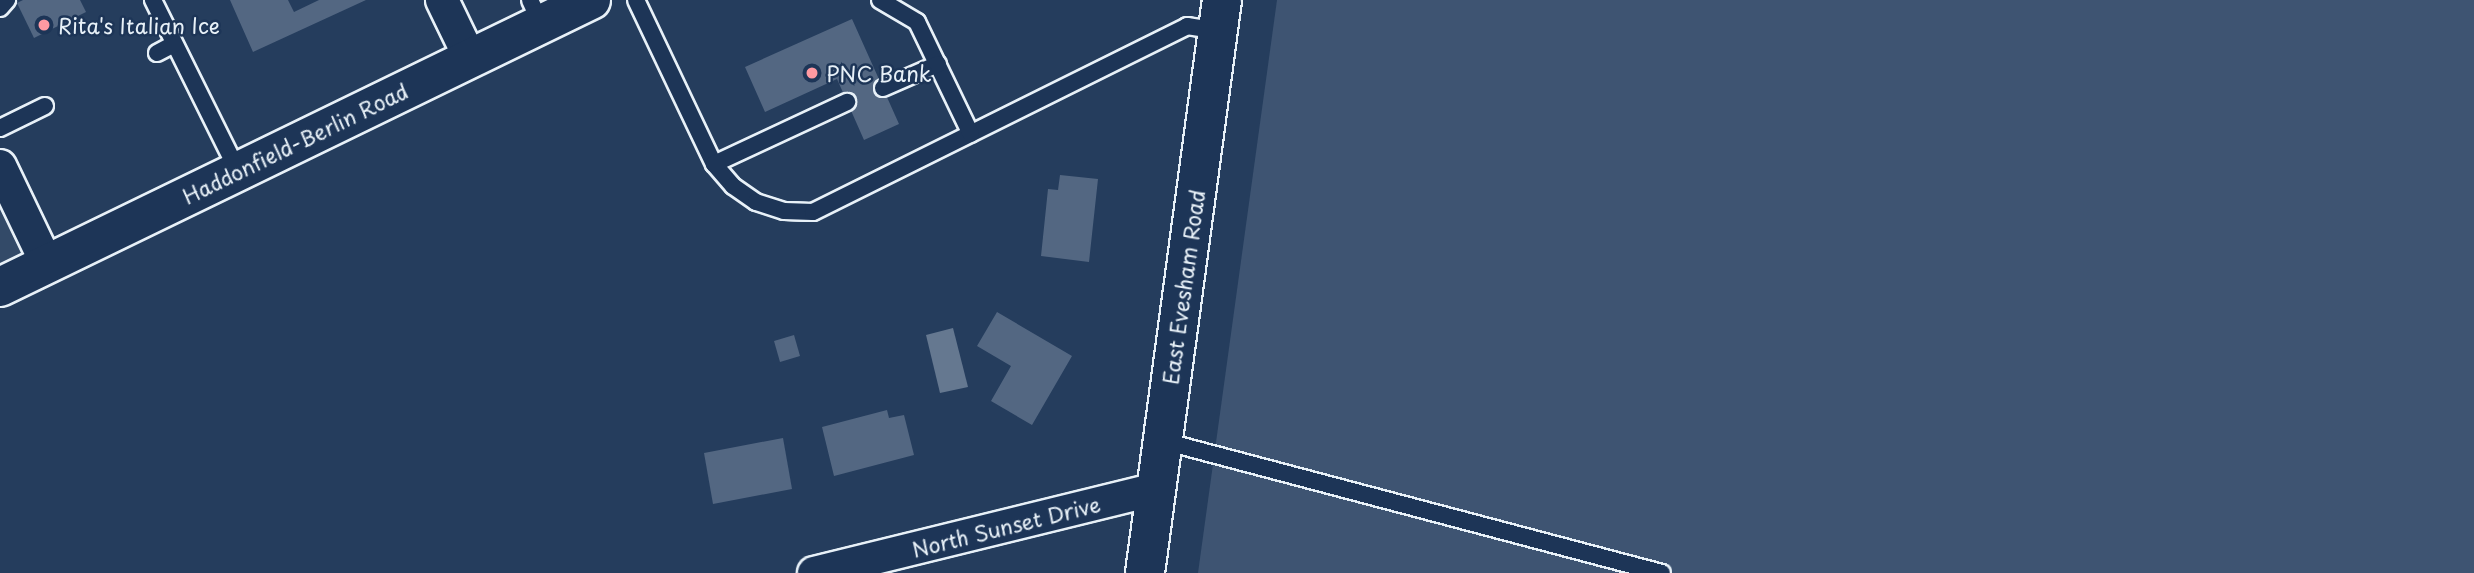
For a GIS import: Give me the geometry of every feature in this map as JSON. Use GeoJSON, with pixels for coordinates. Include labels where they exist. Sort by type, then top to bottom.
{"type":"FeatureCollection","features":[{"type":"Feature","properties":{"kind":"main road","name":"Haddonfield-Berlin Road"},"geometry":{"type":"LineString","coordinates":[[0,287],[470,58],[535,12],[591,0]]}},
{"type":"Feature","properties":{"kind":"main road","name":"East Evesham Road"},"geometry":{"type":"LineString","coordinates":[[1145,573],[1219,16]]}},
{"type":"Feature","properties":{"kind":"street"},"geometry":{"type":"LineString","coordinates":[[442,0],[470,58]]}},
{"type":"Feature","properties":{"kind":"street"},"geometry":{"type":"LineString","coordinates":[[0,166],[47,264]]}},
{"type":"Feature","properties":{"kind":"street","name":"North Sunset Drive"},"geometry":{"type":"LineString","coordinates":[[814,573],[1156,489]]}},
{"type":"Feature","properties":{"kind":"lane"},"geometry":{"type":"LineString","coordinates":[[0,8],[7,0]]}},
{"type":"Feature","properties":{"kind":"lane"},"geometry":{"type":"LineString","coordinates":[[153,0],[238,171]]}},
{"type":"Feature","properties":{"kind":"lane"},"geometry":{"type":"LineString","coordinates":[[636,0],[714,163],[733,186],[756,202],[784,211],[813,212],[1187,26],[1219,16]]}},
{"type":"Feature","properties":{"kind":"lane"},"geometry":{"type":"LineString","coordinates":[[880,0],[917,22],[971,134]]}},
{"type":"Feature","properties":{"kind":"lane"},"geometry":{"type":"LineString","coordinates":[[157,53],[174,44]]}},
{"type":"Feature","properties":{"kind":"lane"},"geometry":{"type":"LineString","coordinates":[[883,88],[937,64]]}},
{"type":"Feature","properties":{"kind":"lane"},"geometry":{"type":"LineString","coordinates":[[714,163],[847,102]]}},
{"type":"Feature","properties":{"kind":"lane"},"geometry":{"type":"LineString","coordinates":[[0,128],[45,106]]}},
{"type":"Feature","properties":{"kind":"lane"},"geometry":{"type":"LineString","coordinates":[[1163,441],[1662,573]]}},
{"type":"Feature","properties":{"kind":"shaded area"},"geometry":{"type":"Polygon","coordinates":[[[1277,0],[2474,0],[2474,573],[1198,573],[1277,0]]]}},
{"type":"Feature","properties":{"kind":"shaded area"},"geometry":{"type":"Polygon","coordinates":[[[0,166],[47,264],[0,287],[0,166]]]}},
{"type":"Feature","properties":{"kind":"shaded area"},"geometry":{"type":"Polygon","coordinates":[[[953,328],[968,387],[940,393],[926,335],[953,328]]]}},
{"type":"Feature","properties":{"kind":"building","name":"Rita's Italian Ice"},"geometry":{"type":"Polygon","coordinates":[[[23,0],[80,0],[86,12],[34,38],[17,3],[23,0]]]}},
{"type":"Feature","properties":{"kind":"building"},"geometry":{"type":"Polygon","coordinates":[[[230,0],[288,0],[294,12],[319,0],[366,0],[253,52],[230,0]]]}},
{"type":"Feature","properties":{"kind":"building","name":"PNC Bank"},"geometry":{"type":"Polygon","coordinates":[[[852,19],[899,124],[864,140],[837,79],[765,112],[745,67],[852,19]]]}},
{"type":"Feature","properties":{"kind":"building"},"geometry":{"type":"Polygon","coordinates":[[[1060,175],[1098,179],[1089,262],[1041,256],[1048,189],[1058,190],[1060,175]]]}},
{"type":"Feature","properties":{"kind":"building"},"geometry":{"type":"Polygon","coordinates":[[[997,312],[1072,356],[1032,425],[991,401],[1011,366],[977,346],[997,312]]]}},
{"type":"Feature","properties":{"kind":"building"},"geometry":{"type":"Polygon","coordinates":[[[794,335],[800,356],[780,362],[774,341],[794,335]]]}},
{"type":"Feature","properties":{"kind":"building"},"geometry":{"type":"Polygon","coordinates":[[[887,410],[889,418],[904,415],[914,455],[834,476],[822,427],[887,410]]]}},
{"type":"Feature","properties":{"kind":"building"},"geometry":{"type":"Polygon","coordinates":[[[783,438],[792,489],[713,504],[704,453],[783,438]]]}},
{"type":"Feature","properties":{"kind":"place","name":"Rita's Italian Ice"},"geometry":{"type":"Point","coordinates":[44,25]}},
{"type":"Feature","properties":{"kind":"place","name":"PNC Bank"},"geometry":{"type":"Point","coordinates":[812,73]}}]}
